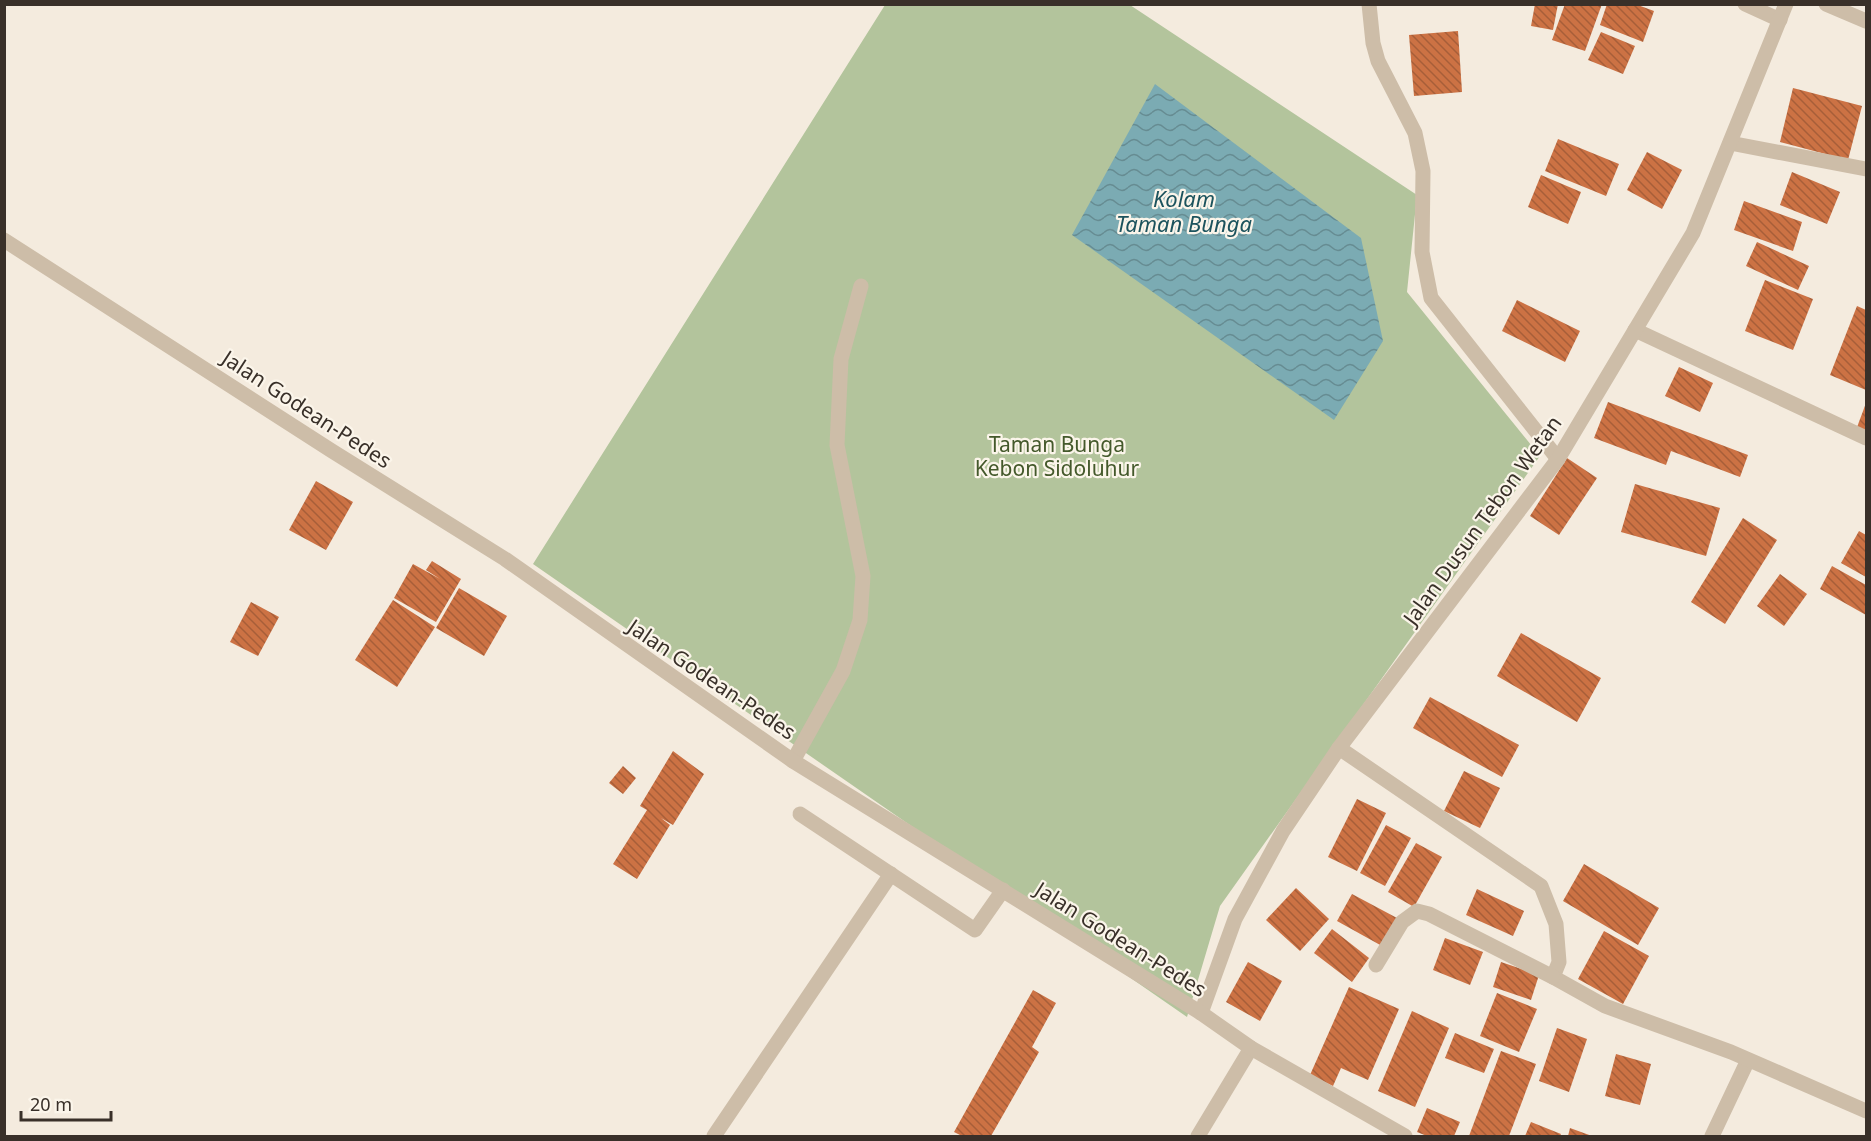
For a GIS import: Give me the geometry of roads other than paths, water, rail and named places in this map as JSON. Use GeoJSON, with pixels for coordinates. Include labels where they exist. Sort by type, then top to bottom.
{"type":"FeatureCollection","features":[{"type":"Feature","properties":{"kind":"street"},"geometry":{"type":"LineString","coordinates":[[1369,4],[1373,43],[1378,61],[1415,133],[1423,171],[1422,252],[1431,298],[1558,459]]}},
{"type":"Feature","properties":{"kind":"street"},"geometry":{"type":"LineString","coordinates":[[1745,4],[1780,20]]}},
{"type":"Feature","properties":{"kind":"street","name":"Jalan Dusun Tebon Wetan"},"geometry":{"type":"LineString","coordinates":[[1201,1013],[1235,919],[1283,831],[1339,748],[1558,459],[1693,233],[1786,4]]}},
{"type":"Feature","properties":{"kind":"street"},"geometry":{"type":"LineString","coordinates":[[1826,4],[1866,21]]}},
{"type":"Feature","properties":{"kind":"street"},"geometry":{"type":"LineString","coordinates":[[1730,143],[1866,169]]}},
{"type":"Feature","properties":{"kind":"street","name":"Jalan Godean-Pedes"},"geometry":{"type":"LineString","coordinates":[[4,240],[332,451],[505,559],[793,761],[1201,1013],[1251,1048],[1405,1137]]}},
{"type":"Feature","properties":{"kind":"street"},"geometry":{"type":"LineString","coordinates":[[793,761],[843,671],[860,620],[863,576],[837,445],[841,359],[861,286]]}},
{"type":"Feature","properties":{"kind":"street"},"geometry":{"type":"LineString","coordinates":[[1635,330],[1866,438]]}},
{"type":"Feature","properties":{"kind":"street"},"geometry":{"type":"LineString","coordinates":[[1339,748],[1541,886],[1556,924],[1559,962],[1553,977]]}},
{"type":"Feature","properties":{"kind":"street"},"geometry":{"type":"LineString","coordinates":[[800,814],[975,930],[1003,890]]}},
{"type":"Feature","properties":{"kind":"street"},"geometry":{"type":"LineString","coordinates":[[714,1137],[891,874]]}},
{"type":"Feature","properties":{"kind":"street"},"geometry":{"type":"LineString","coordinates":[[1376,965],[1402,922],[1417,911],[1429,914],[1605,1006],[1748,1060],[1866,1111]]}},
{"type":"Feature","properties":{"kind":"street"},"geometry":{"type":"LineString","coordinates":[[1197,1137],[1251,1048]]}},
{"type":"Feature","properties":{"kind":"street"},"geometry":{"type":"LineString","coordinates":[[1712,1137],[1748,1060]]}},
{"type":"Feature","properties":{"kind":"water","name":"Kolam Taman Bunga"},"geometry":{"type":"Polygon","coordinates":[[[1155,84],[1361,238],[1383,341],[1334,420],[1072,235],[1155,84]]]}},
{"type":"Feature","properties":{"kind":"park label","name":"Taman Bunga Kebon Sidoluhur"},"geometry":{"type":"Point","coordinates":[1057,456]}}]}
